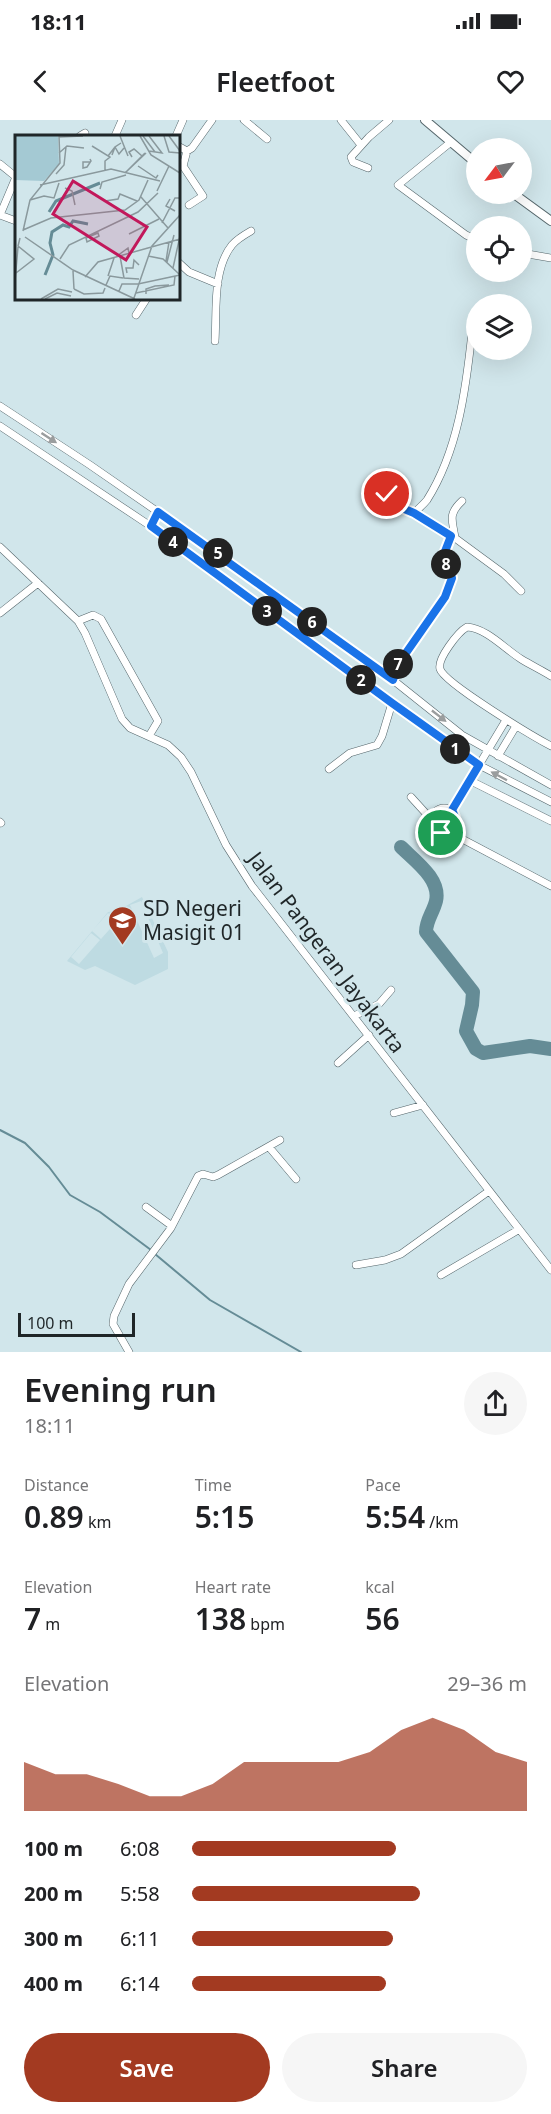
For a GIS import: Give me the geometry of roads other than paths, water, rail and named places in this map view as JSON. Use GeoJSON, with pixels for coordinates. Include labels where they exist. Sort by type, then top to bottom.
{"type":"FeatureCollection","features":[{"type":"Feature","properties":{"kind":"street"},"geometry":{"type":"LineString","coordinates":[[115,135],[122,120]]}},
{"type":"Feature","properties":{"kind":"street"},"geometry":{"type":"LineString","coordinates":[[176,135],[183,120]]}},
{"type":"Feature","properties":{"kind":"street"},"geometry":{"type":"LineString","coordinates":[[189,205],[203,196],[183,166],[187,151],[192,148],[212,120]]}},
{"type":"Feature","properties":{"kind":"street"},"geometry":{"type":"LineString","coordinates":[[244,120],[267,139]]}},
{"type":"Feature","properties":{"kind":"street"},"geometry":{"type":"LineString","coordinates":[[341,120],[361,145]]}},
{"type":"Feature","properties":{"kind":"street"},"geometry":{"type":"LineString","coordinates":[[368,168],[351,159],[352,154],[389,120]]}},
{"type":"Feature","properties":{"kind":"street"},"geometry":{"type":"LineString","coordinates":[[425,120],[466,155]]}},
{"type":"Feature","properties":{"kind":"street"},"geometry":{"type":"LineString","coordinates":[[451,142],[398,184],[466,235]]}},
{"type":"Feature","properties":{"kind":"street"},"geometry":{"type":"LineString","coordinates":[[180,147],[187,151]]}},
{"type":"Feature","properties":{"kind":"street"},"geometry":{"type":"LineString","coordinates":[[0,164],[15,176]]}},
{"type":"Feature","properties":{"kind":"street"},"geometry":{"type":"LineString","coordinates":[[15,179],[0,215],[15,221]]}},
{"type":"Feature","properties":{"kind":"street"},"geometry":{"type":"LineString","coordinates":[[528,204],[551,221]]}},
{"type":"Feature","properties":{"kind":"street"},"geometry":{"type":"LineString","coordinates":[[215,341],[218,284],[223,261],[235,242],[251,231]]}},
{"type":"Feature","properties":{"kind":"street"},"geometry":{"type":"LineString","coordinates":[[532,255],[551,258]]}},
{"type":"Feature","properties":{"kind":"street"},"geometry":{"type":"LineString","coordinates":[[180,264],[189,272],[218,284]]}},
{"type":"Feature","properties":{"kind":"street"},"geometry":{"type":"LineString","coordinates":[[136,315],[146,300]]}},
{"type":"Feature","properties":{"kind":"street"},"geometry":{"type":"LineString","coordinates":[[414,513],[427,500],[453,440],[468,360]]}},
{"type":"Feature","properties":{"kind":"street"},"geometry":{"type":"LineString","coordinates":[[0,406],[167,517],[393,680],[462,735],[551,786]]}},
{"type":"Feature","properties":{"kind":"street"},"geometry":{"type":"LineString","coordinates":[[0,426],[153,528],[479,765],[551,802]]}},
{"type":"Feature","properties":{"kind":"street"},"geometry":{"type":"LineString","coordinates":[[387,494],[395,505],[414,513],[453,537],[504,574],[522,591]]}},
{"type":"Feature","properties":{"kind":"street"},"geometry":{"type":"LineString","coordinates":[[393,680],[399,663],[445,597],[450,586],[452,578],[444,554],[453,537],[451,520],[454,510],[462,501]]}},
{"type":"Feature","properties":{"kind":"street"},"geometry":{"type":"LineString","coordinates":[[153,528],[158,512]]}},
{"type":"Feature","properties":{"kind":"street","name":"Jalan Pangeran Jayakarta"},"geometry":{"type":"LineString","coordinates":[[0,547],[78,621],[122,719],[130,728],[168,745],[181,757],[191,772],[226,845],[252,886],[551,1270]]}},
{"type":"Feature","properties":{"kind":"street"},"geometry":{"type":"LineString","coordinates":[[0,613],[39,583]]}},
{"type":"Feature","properties":{"kind":"street"},"geometry":{"type":"LineString","coordinates":[[78,621],[93,615],[101,619],[158,721],[149,736]]}},
{"type":"Feature","properties":{"kind":"street"},"geometry":{"type":"LineString","coordinates":[[551,676],[471,627],[463,629],[440,660],[439,666],[445,677],[506,720],[551,746]]}},
{"type":"Feature","properties":{"kind":"street"},"geometry":{"type":"LineString","coordinates":[[329,769],[350,753],[377,745],[392,703]]}},
{"type":"Feature","properties":{"kind":"street"},"geometry":{"type":"LineString","coordinates":[[452,810],[506,720]]}},
{"type":"Feature","properties":{"kind":"street"},"geometry":{"type":"LineString","coordinates":[[498,756],[516,726]]}},
{"type":"Feature","properties":{"kind":"street"},"geometry":{"type":"LineString","coordinates":[[471,781],[551,821]]}},
{"type":"Feature","properties":{"kind":"street"},"geometry":{"type":"LineString","coordinates":[[411,797],[431,819],[434,828],[441,833],[449,832],[551,886]]}},
{"type":"Feature","properties":{"kind":"street"},"geometry":{"type":"LineString","coordinates":[[431,819],[435,811],[443,808],[452,810]]}},
{"type":"Feature","properties":{"kind":"street"},"geometry":{"type":"LineString","coordinates":[[449,832],[455,826],[456,818],[452,810]]}},
{"type":"Feature","properties":{"kind":"street"},"geometry":{"type":"LineString","coordinates":[[354,1016],[378,1004],[391,990]]}},
{"type":"Feature","properties":{"kind":"street"},"geometry":{"type":"LineString","coordinates":[[338,1063],[369,1035]]}},
{"type":"Feature","properties":{"kind":"street"},"geometry":{"type":"LineString","coordinates":[[394,1113],[423,1105]]}},
{"type":"Feature","properties":{"kind":"street"},"geometry":{"type":"LineString","coordinates":[[129,1352],[113,1324],[114,1316],[129,1284],[172,1226],[200,1175],[215,1177],[280,1140]]}},
{"type":"Feature","properties":{"kind":"street"},"geometry":{"type":"LineString","coordinates":[[269,1147],[296,1179]]}},
{"type":"Feature","properties":{"kind":"street"},"geometry":{"type":"LineString","coordinates":[[356,1264],[385,1260],[401,1254],[489,1191]]}},
{"type":"Feature","properties":{"kind":"street"},"geometry":{"type":"LineString","coordinates":[[146,1207],[172,1226]]}},
{"type":"Feature","properties":{"kind":"street"},"geometry":{"type":"LineString","coordinates":[[441,1275],[518,1230]]}},
{"type":"Feature","properties":{"kind":"waterway"},"geometry":{"type":"LineString","coordinates":[[401,847],[420,864],[435,885],[436,901],[426,932],[473,992],[466,1031],[476,1049],[483,1053],[530,1046],[551,1049]]}},
{"type":"Feature","properties":{"kind":"waterway"},"geometry":{"type":"LineString","coordinates":[[0,1130],[25,1143],[49,1167],[70,1195],[100,1212],[151,1250]]}},
{"type":"Feature","properties":{"kind":"waterway"},"geometry":{"type":"LineString","coordinates":[[155,1254],[210,1300],[301,1352]]}},
{"type":"Feature","properties":{"kind":"place","name":"SD Negeri Masigit 01"},"geometry":{"type":"Point","coordinates":[122,946]}}]}
